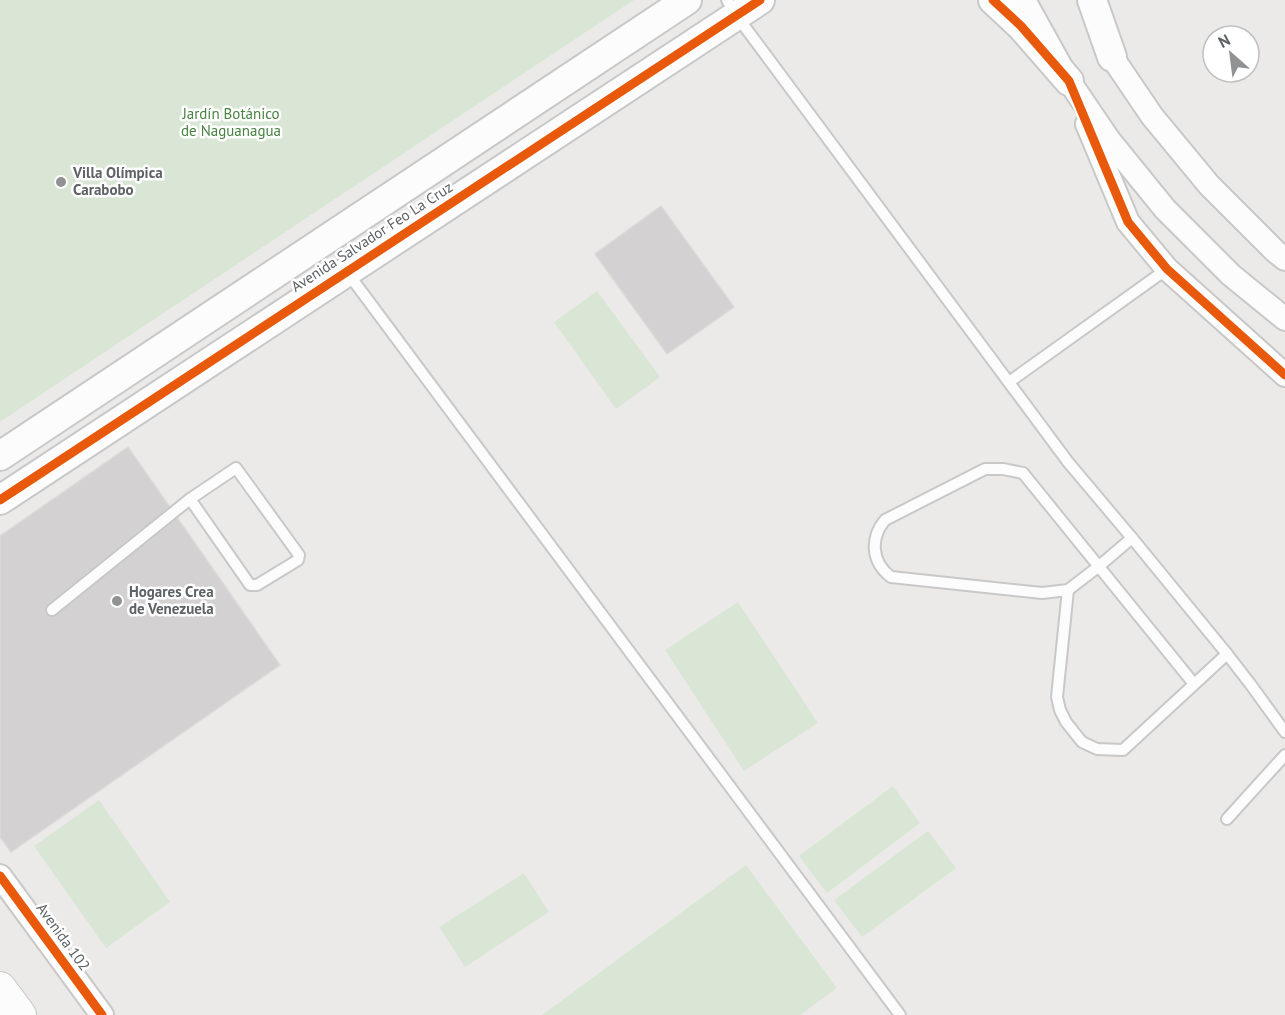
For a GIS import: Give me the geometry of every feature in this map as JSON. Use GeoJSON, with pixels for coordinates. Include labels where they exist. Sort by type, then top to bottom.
{"type":"FeatureCollection","features":[{"type":"Feature","properties":{"kind":"main road"},"geometry":{"type":"LineString","coordinates":[[0,988],[21,1015]]}},
{"type":"Feature","properties":{"kind":"street","name":"Avenida Salvador Feo La Cruz"},"geometry":{"type":"LineString","coordinates":[[0,456],[687,0]]}},
{"type":"Feature","properties":{"kind":"street","name":"Avenida Salvador Feo La Cruz"},"geometry":{"type":"LineString","coordinates":[[0,500],[347,272],[732,8],[760,0]]}},
{"type":"Feature","properties":{"kind":"street"},"geometry":{"type":"LineString","coordinates":[[993,0],[1021,26],[1068,81],[1108,140],[1165,209],[1231,274],[1285,319]]}},
{"type":"Feature","properties":{"kind":"street"},"geometry":{"type":"LineString","coordinates":[[1024,0],[1068,81],[1128,222],[1167,269],[1285,375]]}},
{"type":"Feature","properties":{"kind":"street"},"geometry":{"type":"LineString","coordinates":[[1084,0],[1112,57],[1152,116],[1209,185],[1285,259]]}},
{"type":"Feature","properties":{"kind":"street"},"geometry":{"type":"LineString","coordinates":[[1092,0],[1112,57]]}},
{"type":"Feature","properties":{"kind":"street"},"geometry":{"type":"LineString","coordinates":[[135,367],[159,396]]}},
{"type":"Feature","properties":{"kind":"street","name":"Avenida 102"},"geometry":{"type":"LineString","coordinates":[[0,876],[102,1015]]}},
{"type":"Feature","properties":{"kind":"lane"},"geometry":{"type":"LineString","coordinates":[[732,8],[1068,462],[1227,654],[1285,732]]}},
{"type":"Feature","properties":{"kind":"lane"},"geometry":{"type":"LineString","coordinates":[[1009,382],[1167,269]]}},
{"type":"Feature","properties":{"kind":"lane"},"geometry":{"type":"LineString","coordinates":[[347,272],[900,1015]]}},
{"type":"Feature","properties":{"kind":"lane"},"geometry":{"type":"LineString","coordinates":[[52,610],[189,499],[236,468],[299,555],[298,560],[257,585],[250,585],[189,499]]}},
{"type":"Feature","properties":{"kind":"lane"},"geometry":{"type":"LineString","coordinates":[[1132,538],[1098,567],[1068,590],[1042,593],[891,578],[884,572],[874,548],[879,527],[885,520],[985,469],[1003,469],[1023,473],[1098,567],[1194,684]]}},
{"type":"Feature","properties":{"kind":"lane"},"geometry":{"type":"LineString","coordinates":[[1068,590],[1057,696],[1066,723],[1082,742],[1097,749],[1123,750],[1227,654]]}},
{"type":"Feature","properties":{"kind":"lane"},"geometry":{"type":"LineString","coordinates":[[1227,819],[1285,755]]}},
{"type":"Feature","properties":{"kind":"green space","name":"Jardín Botánico de Naguanagua"},"geometry":{"type":"Polygon","coordinates":[[[0,0],[634,0],[0,422],[0,0]]]}},
{"type":"Feature","properties":{"kind":"green space"},"geometry":{"type":"Polygon","coordinates":[[[597,291],[660,377],[616,409],[554,322],[597,291]]]}},
{"type":"Feature","properties":{"kind":"green space"},"geometry":{"type":"Polygon","coordinates":[[[738,602],[818,723],[744,771],[665,650],[738,602]]]}},
{"type":"Feature","properties":{"kind":"green space"},"geometry":{"type":"Polygon","coordinates":[[[893,786],[920,823],[827,893],[799,856],[893,786]]]}},
{"type":"Feature","properties":{"kind":"green space"},"geometry":{"type":"Polygon","coordinates":[[[99,800],[170,902],[106,948],[34,846],[99,800]]]}},
{"type":"Feature","properties":{"kind":"green space"},"geometry":{"type":"Polygon","coordinates":[[[928,831],[956,868],[862,937],[834,900],[928,831]]]}},
{"type":"Feature","properties":{"kind":"green space"},"geometry":{"type":"Polygon","coordinates":[[[746,865],[837,988],[800,1015],[542,1015],[746,865]]]}},
{"type":"Feature","properties":{"kind":"green space"},"geometry":{"type":"Polygon","coordinates":[[[524,873],[549,912],[465,967],[439,927],[524,873]]]}},
{"type":"Feature","properties":{"kind":"building"},"geometry":{"type":"Polygon","coordinates":[[[661,206],[734,307],[667,354],[595,254],[661,206]]]}},
{"type":"Feature","properties":{"kind":"building","name":"Hogares Crea de Venezuela"},"geometry":{"type":"Polygon","coordinates":[[[128,447],[280,665],[11,852],[0,837],[0,536],[128,447]]]}},
{"type":"Feature","properties":{"kind":"cycle path"},"geometry":{"type":"LineString","coordinates":[[0,500],[760,0]]}},
{"type":"Feature","properties":{"kind":"cycle path"},"geometry":{"type":"LineString","coordinates":[[993,0],[1021,26],[1069,81],[1128,222],[1167,269],[1285,375]]}},
{"type":"Feature","properties":{"kind":"cycle path"},"geometry":{"type":"LineString","coordinates":[[0,876],[102,1015]]}},
{"type":"Feature","properties":{"kind":"place","name":"Villa Olímpica Carabobo"},"geometry":{"type":"Point","coordinates":[61,182]}},
{"type":"Feature","properties":{"kind":"place","name":"Hogares Crea de Venezuela"},"geometry":{"type":"Point","coordinates":[117,601]}}]}
